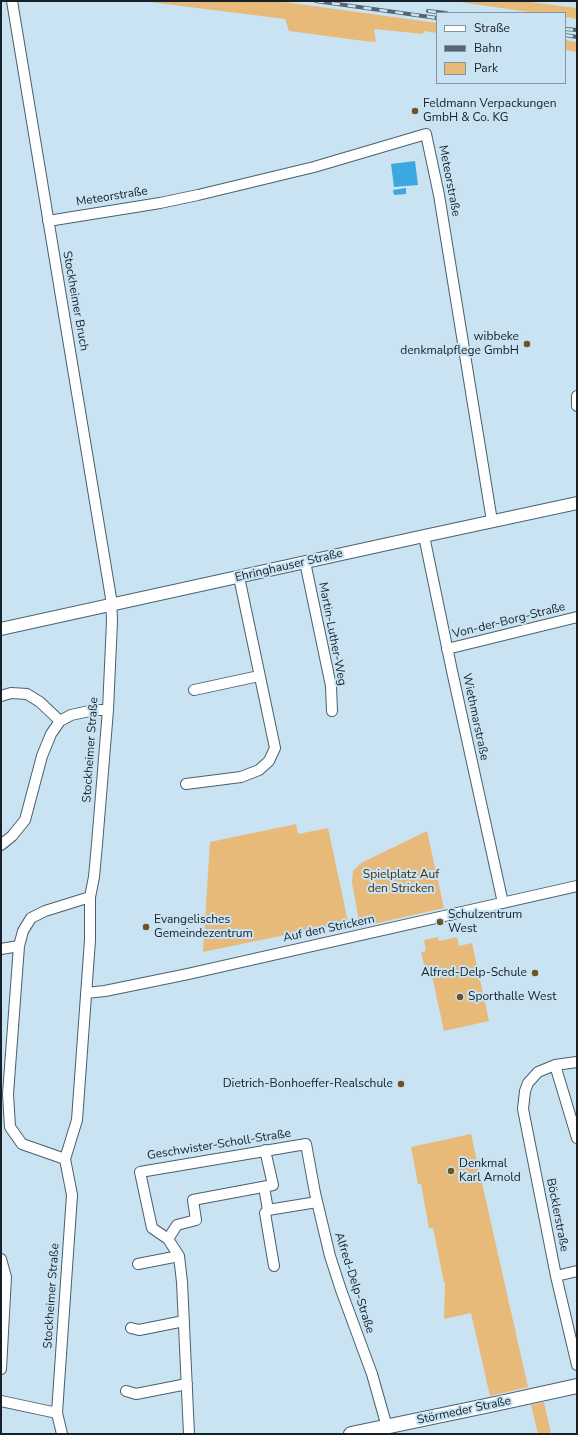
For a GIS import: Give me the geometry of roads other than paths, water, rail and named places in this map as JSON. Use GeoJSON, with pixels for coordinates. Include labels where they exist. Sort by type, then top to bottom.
{"type":"FeatureCollection","features":[{"type":"Feature","properties":{"kind":"main road","name":"Störmeder Straße"},"geometry":{"type":"LineString","coordinates":[[352,1434],[577,1386]]}},
{"type":"Feature","properties":{"kind":"street","name":"Stockheimer Bruch"},"geometry":{"type":"LineString","coordinates":[[12,1],[112,605]]}},
{"type":"Feature","properties":{"kind":"street","name":"Meteorstraße"},"geometry":{"type":"LineString","coordinates":[[48,220],[160,203],[198,195],[314,167],[426,134],[439,195],[492,521]]}},
{"type":"Feature","properties":{"kind":"street"},"geometry":{"type":"LineString","coordinates":[[577,396],[577,406]]}},
{"type":"Feature","properties":{"kind":"street","name":"Ehringhauser Straße"},"geometry":{"type":"LineString","coordinates":[[1,629],[577,503]]}},
{"type":"Feature","properties":{"kind":"street","name":"Wiethmarstraße"},"geometry":{"type":"LineString","coordinates":[[424,536],[447,649],[503,903]]}},
{"type":"Feature","properties":{"kind":"street","name":"Martin-Luther-Weg"},"geometry":{"type":"LineString","coordinates":[[304,562],[331,686],[332,711]]}},
{"type":"Feature","properties":{"kind":"street"},"geometry":{"type":"LineString","coordinates":[[186,784],[241,777],[259,770],[269,761],[275,748],[239,577]]}},
{"type":"Feature","properties":{"kind":"street","name":"Stockheimer Straße"},"geometry":{"type":"LineString","coordinates":[[62,1434],[57,1413],[72,1195],[65,1159],[77,1120],[90,940],[90,897],[97,850],[108,710],[112,605]]}},
{"type":"Feature","properties":{"kind":"street","name":"Von-der-Borg-Straße"},"geometry":{"type":"LineString","coordinates":[[447,649],[577,618]]}},
{"type":"Feature","properties":{"kind":"street"},"geometry":{"type":"LineString","coordinates":[[194,690],[259,676]]}},
{"type":"Feature","properties":{"kind":"street"},"geometry":{"type":"LineString","coordinates":[[1,696],[11,693],[27,694],[40,702],[60,721]]}},
{"type":"Feature","properties":{"kind":"street"},"geometry":{"type":"LineString","coordinates":[[1,845],[12,836],[24,820],[42,756],[51,734],[60,721],[71,715],[94,710],[108,710]]}},
{"type":"Feature","properties":{"kind":"street","name":"Auf den Strickern"},"geometry":{"type":"LineString","coordinates":[[86,993],[105,992],[188,974],[315,944],[577,886]]}},
{"type":"Feature","properties":{"kind":"street"},"geometry":{"type":"LineString","coordinates":[[65,1159],[22,1144],[10,1127],[8,1094],[19,946],[23,931],[31,918],[45,911],[90,897]]}},
{"type":"Feature","properties":{"kind":"street"},"geometry":{"type":"LineString","coordinates":[[1,949],[19,946]]}},
{"type":"Feature","properties":{"kind":"street"},"geometry":{"type":"LineString","coordinates":[[577,1062],[555,1065],[577,1138]]}},
{"type":"Feature","properties":{"kind":"street","name":"Böcklerstraße"},"geometry":{"type":"LineString","coordinates":[[555,1065],[538,1072],[528,1083],[525,1091],[523,1109],[556,1276],[573,1329],[577,1365]]}},
{"type":"Feature","properties":{"kind":"street","name":"Geschwister-Scholl-Straße"},"geometry":{"type":"LineString","coordinates":[[168,1240],[152,1228],[140,1172],[306,1144]]}},
{"type":"Feature","properties":{"kind":"street","name":"Alfred-Delp-Straße"},"geometry":{"type":"LineString","coordinates":[[306,1144],[317,1202],[330,1256],[342,1295],[372,1374],[387,1427]]}},
{"type":"Feature","properties":{"kind":"street"},"geometry":{"type":"LineString","coordinates":[[189,1434],[184,1321],[179,1256],[168,1240],[177,1225],[196,1220],[193,1200],[273,1185],[265,1150]]}},
{"type":"Feature","properties":{"kind":"street"},"geometry":{"type":"LineString","coordinates":[[264,1187],[268,1210]]}},
{"type":"Feature","properties":{"kind":"street"},"geometry":{"type":"LineString","coordinates":[[274,1266],[264,1213],[268,1210],[317,1202]]}},
{"type":"Feature","properties":{"kind":"street"},"geometry":{"type":"LineString","coordinates":[[138,1264],[179,1256]]}},
{"type":"Feature","properties":{"kind":"street"},"geometry":{"type":"LineString","coordinates":[[1,1259],[6,1277],[3,1293],[1,1369]]}},
{"type":"Feature","properties":{"kind":"street"},"geometry":{"type":"LineString","coordinates":[[556,1276],[577,1271]]}},
{"type":"Feature","properties":{"kind":"street"},"geometry":{"type":"LineString","coordinates":[[131,1328],[139,1330],[184,1321]]}},
{"type":"Feature","properties":{"kind":"street"},"geometry":{"type":"LineString","coordinates":[[126,1391],[136,1394],[187,1384]]}},
{"type":"Feature","properties":{"kind":"street"},"geometry":{"type":"LineString","coordinates":[[1,1401],[57,1413]]}},
{"type":"Feature","properties":{"kind":"water"},"geometry":{"type":"Polygon","coordinates":[[[415,161],[418,185],[394,187],[391,164],[415,161]]]}},
{"type":"Feature","properties":{"kind":"water"},"geometry":{"type":"Polygon","coordinates":[[[406,188],[406,194],[394,195],[393,190],[406,188]]]}},
{"type":"Feature","properties":{"kind":"railway"},"geometry":{"type":"LineString","coordinates":[[316,1],[436,18]]}},
{"type":"Feature","properties":{"kind":"railway"},"geometry":{"type":"LineString","coordinates":[[428,11],[437,12]]}},
{"type":"Feature","properties":{"kind":"railway"},"geometry":{"type":"LineString","coordinates":[[566,29],[577,30]]}},
{"type":"Feature","properties":{"kind":"railway"},"geometry":{"type":"LineString","coordinates":[[566,35],[577,37]]}},
{"type":"Feature","properties":{"kind":"place","name":"Feldmann Verpackungen GmbH & Co. KG"},"geometry":{"type":"Point","coordinates":[415,111]}},
{"type":"Feature","properties":{"kind":"place","name":"wibbeke denkmalpflege GmbH"},"geometry":{"type":"Point","coordinates":[527,344]}},
{"type":"Feature","properties":{"kind":"place","name":"Schulzentrum West"},"geometry":{"type":"Point","coordinates":[440,922]}},
{"type":"Feature","properties":{"kind":"place","name":"Evangelisches Gemeindezentrum"},"geometry":{"type":"Point","coordinates":[146,927]}},
{"type":"Feature","properties":{"kind":"place","name":"Alfred-Delp-Schule"},"geometry":{"type":"Point","coordinates":[535,973]}},
{"type":"Feature","properties":{"kind":"place","name":"Sporthalle West"},"geometry":{"type":"Point","coordinates":[460,997]}},
{"type":"Feature","properties":{"kind":"place","name":"Dietrich-Bonhoeffer-Realschule"},"geometry":{"type":"Point","coordinates":[401,1084]}},
{"type":"Feature","properties":{"kind":"place","name":"Denkmal Karl Arnold"},"geometry":{"type":"Point","coordinates":[451,1171]}},
{"type":"Feature","properties":{"kind":"park label","name":"Spielplatz Auf den Stricken"},"geometry":{"type":"Point","coordinates":[401,882]}}]}
